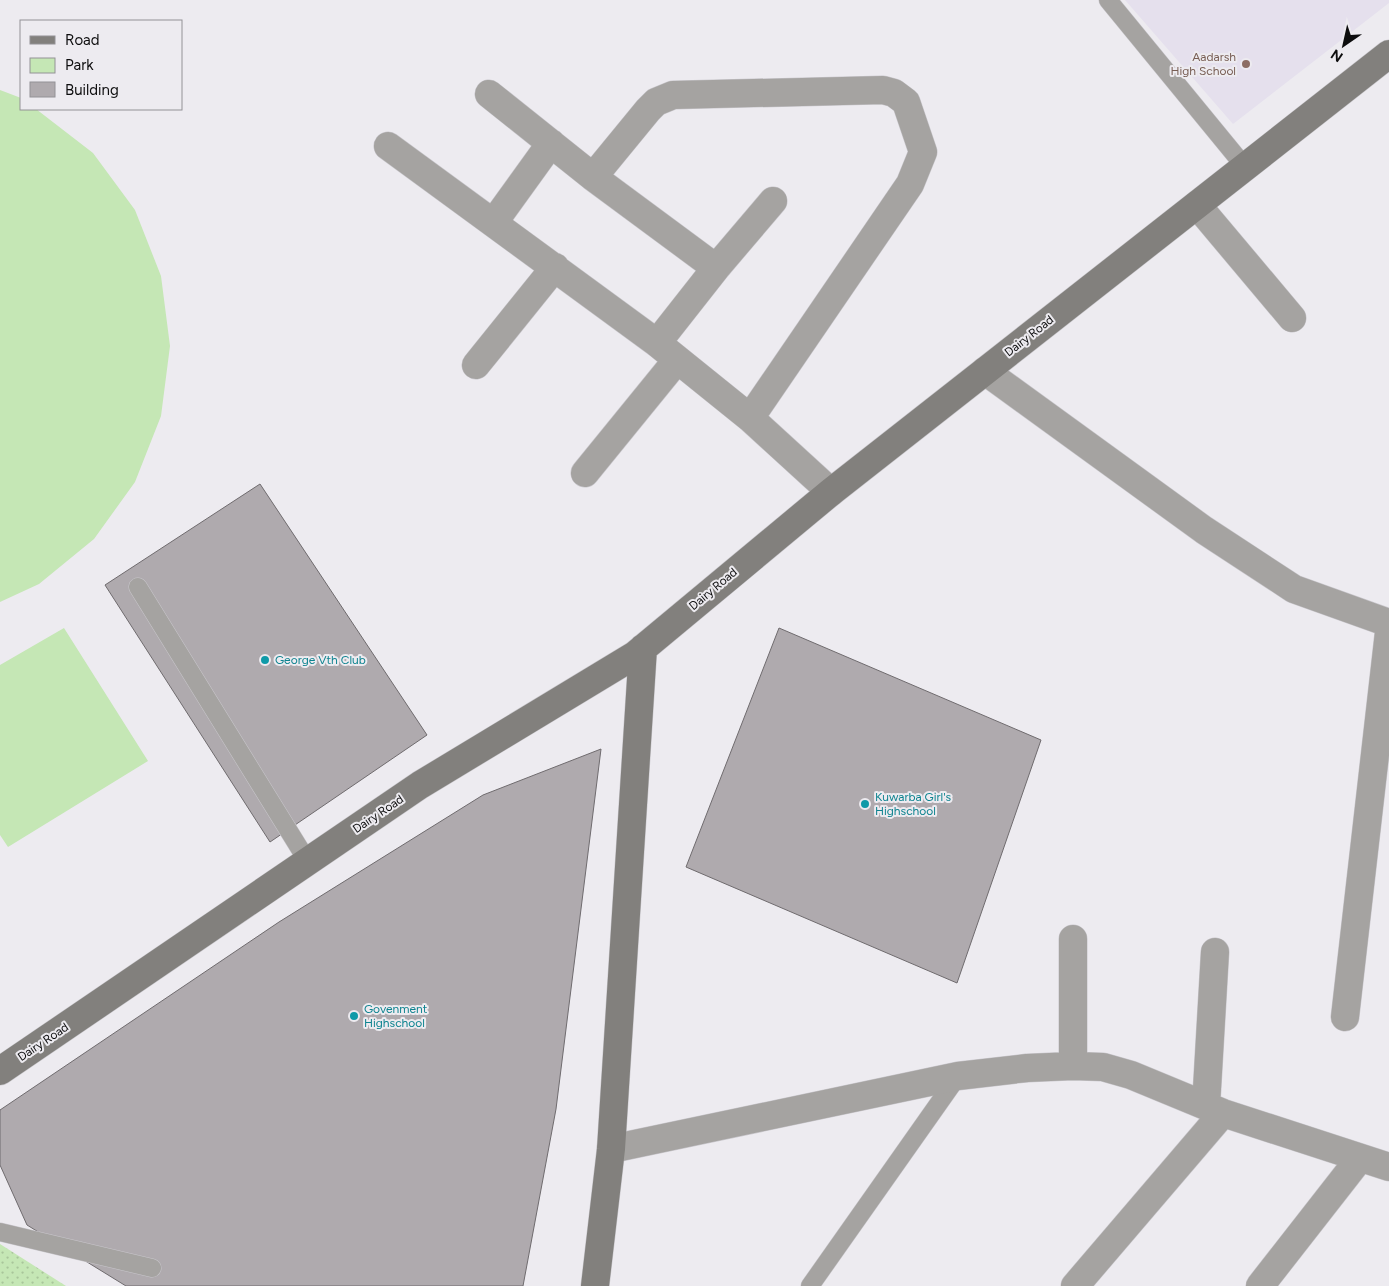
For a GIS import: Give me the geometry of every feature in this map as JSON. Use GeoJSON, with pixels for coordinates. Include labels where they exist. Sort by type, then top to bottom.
{"type":"FeatureCollection","features":[{"type":"Feature","properties":{"kind":"street","name":"Dairy Road"},"geometry":{"type":"LineString","coordinates":[[0,1072],[420,785],[635,655],[830,492],[1389,54]]}},
{"type":"Feature","properties":{"kind":"street"},"geometry":{"type":"LineString","coordinates":[[593,177],[652,106],[656,102],[673,96],[883,90],[894,93],[906,102],[923,152],[910,184],[750,418]]}},
{"type":"Feature","properties":{"kind":"street"},"geometry":{"type":"LineString","coordinates":[[489,94],[593,177],[716,268]]}},
{"type":"Feature","properties":{"kind":"street"},"geometry":{"type":"LineString","coordinates":[[494,222],[551,143]]}},
{"type":"Feature","properties":{"kind":"street"},"geometry":{"type":"LineString","coordinates":[[388,146],[555,267],[667,352],[750,418],[830,492]]}},
{"type":"Feature","properties":{"kind":"street"},"geometry":{"type":"LineString","coordinates":[[585,473],[667,352],[716,268],[773,201]]}},
{"type":"Feature","properties":{"kind":"street"},"geometry":{"type":"LineString","coordinates":[[1196,205],[1292,318]]}},
{"type":"Feature","properties":{"kind":"street"},"geometry":{"type":"LineString","coordinates":[[476,365],[555,267]]}},
{"type":"Feature","properties":{"kind":"street"},"geometry":{"type":"LineString","coordinates":[[984,371],[1204,530],[1294,589],[1389,623]]}},
{"type":"Feature","properties":{"kind":"street"},"geometry":{"type":"LineString","coordinates":[[1345,1018],[1389,632]]}},
{"type":"Feature","properties":{"kind":"street"},"geometry":{"type":"LineString","coordinates":[[595,1286],[612,1149],[643,648]]}},
{"type":"Feature","properties":{"kind":"street"},"geometry":{"type":"LineString","coordinates":[[1073,939],[1073,1066]]}},
{"type":"Feature","properties":{"kind":"street"},"geometry":{"type":"LineString","coordinates":[[1075,1286],[1214,1109],[1215,952]]}},
{"type":"Feature","properties":{"kind":"street"},"geometry":{"type":"LineString","coordinates":[[612,1149],[958,1076],[1027,1068],[1073,1066],[1103,1068],[1131,1075],[1214,1109],[1389,1167]]}},
{"type":"Feature","properties":{"kind":"street"},"geometry":{"type":"LineString","coordinates":[[1260,1286],[1360,1158]]}},
{"type":"Feature","properties":{"kind":"lane"},"geometry":{"type":"LineString","coordinates":[[1108,0],[1245,167]]}},
{"type":"Feature","properties":{"kind":"lane"},"geometry":{"type":"LineString","coordinates":[[138,587],[308,862]]}},
{"type":"Feature","properties":{"kind":"lane"},"geometry":{"type":"LineString","coordinates":[[810,1286],[958,1076]]}},
{"type":"Feature","properties":{"kind":"lane"},"geometry":{"type":"LineString","coordinates":[[0,1232],[152,1268]]}},
{"type":"Feature","properties":{"kind":"shaded area","name":"Aadarsh High School"},"geometry":{"type":"Polygon","coordinates":[[[1125,0],[1389,0],[1389,3],[1233,124],[1125,0]]]}},
{"type":"Feature","properties":{"kind":"green space"},"geometry":{"type":"Polygon","coordinates":[[[0,90],[20,98],[20,110],[37,110],[93,153],[135,210],[161,276],[170,346],[161,416],[135,482],[94,539],[39,584],[0,602],[0,90]]]}},
{"type":"Feature","properties":{"kind":"green space"},"geometry":{"type":"Polygon","coordinates":[[[64,628],[148,761],[8,847],[0,835],[0,665],[64,628]]]}},
{"type":"Feature","properties":{"kind":"green space"},"geometry":{"type":"Polygon","coordinates":[[[0,1244],[66,1286],[0,1286],[0,1244]]]}},
{"type":"Feature","properties":{"kind":"building","name":"George Vth Club"},"geometry":{"type":"Polygon","coordinates":[[[260,484],[427,735],[270,842],[105,585],[260,484]]]}},
{"type":"Feature","properties":{"kind":"building","name":"Kuwarba Girl's Highschool"},"geometry":{"type":"Polygon","coordinates":[[[779,628],[1041,740],[957,983],[686,867],[779,628]]]}},
{"type":"Feature","properties":{"kind":"building","name":"Govenment Highschool"},"geometry":{"type":"Polygon","coordinates":[[[601,749],[556,1109],[523,1286],[126,1286],[27,1225],[0,1165],[0,1110],[279,922],[483,795],[601,749]]]}},
{"type":"Feature","properties":{"kind":"place","name":"Aadarsh High School"},"geometry":{"type":"Point","coordinates":[1246,64]}},
{"type":"Feature","properties":{"kind":"place","name":"George Vth Club"},"geometry":{"type":"Point","coordinates":[265,660]}},
{"type":"Feature","properties":{"kind":"place","name":"Kuwarba Girl's Highschool"},"geometry":{"type":"Point","coordinates":[865,804]}},
{"type":"Feature","properties":{"kind":"place","name":"Govenment Highschool"},"geometry":{"type":"Point","coordinates":[354,1016]}}]}
